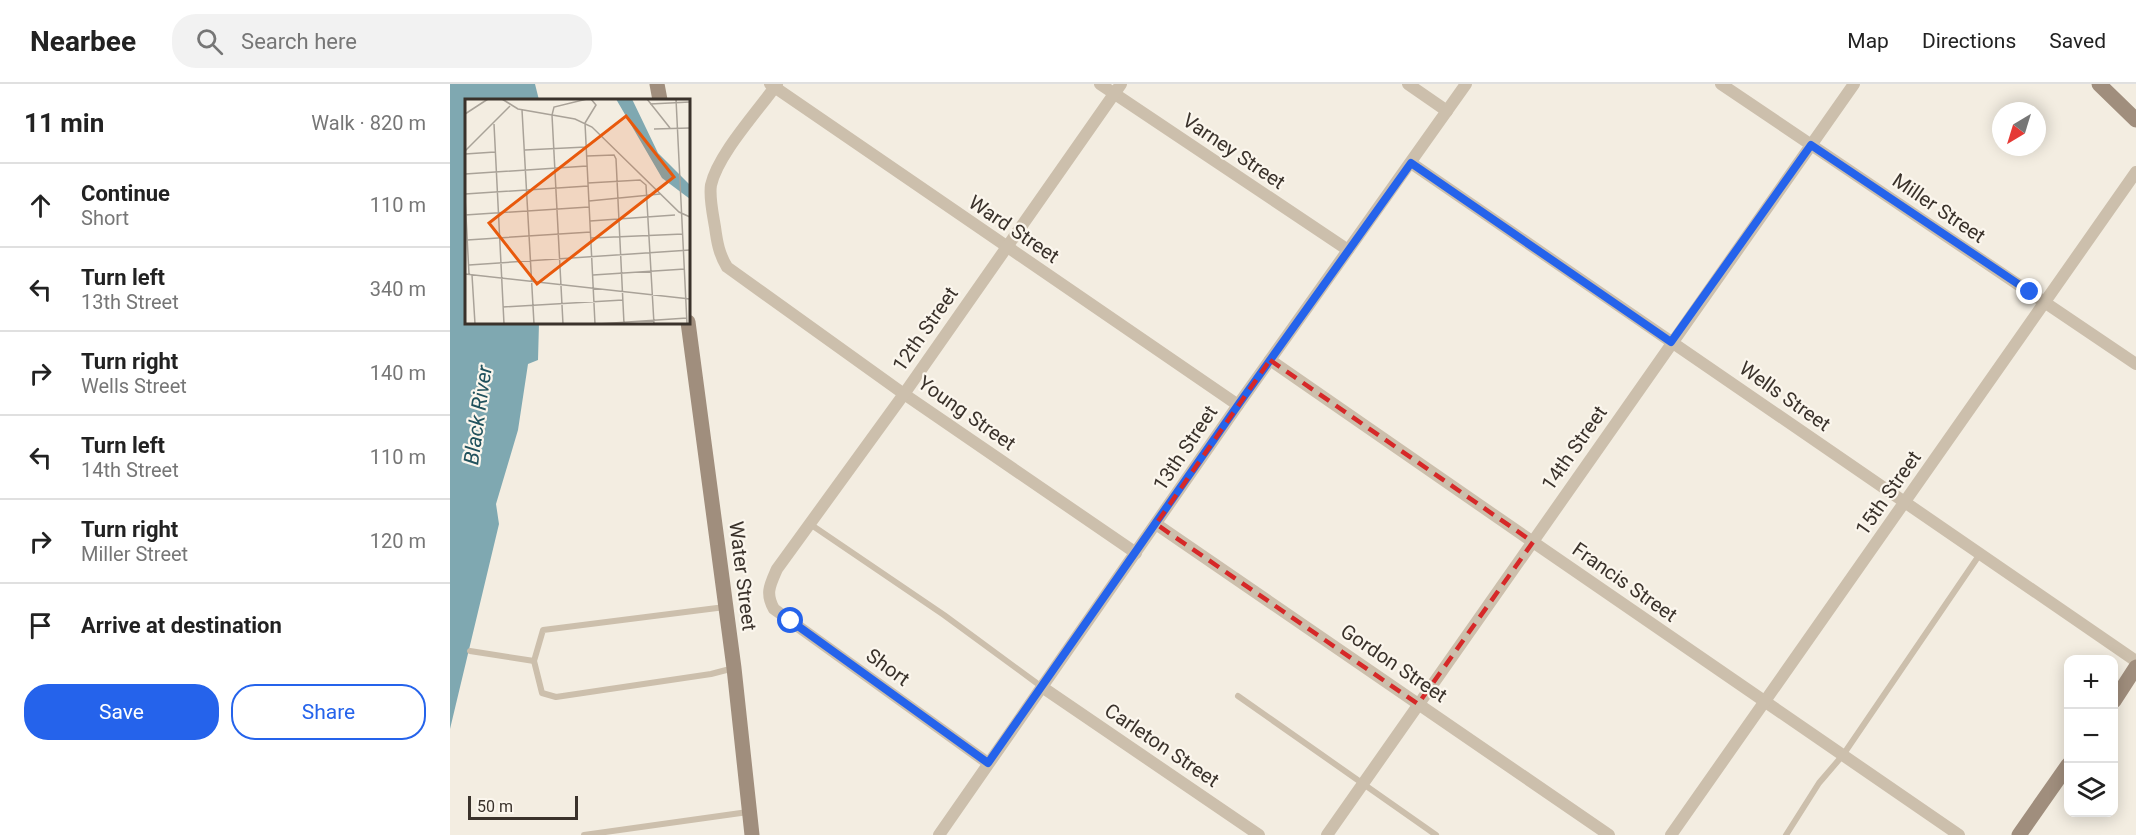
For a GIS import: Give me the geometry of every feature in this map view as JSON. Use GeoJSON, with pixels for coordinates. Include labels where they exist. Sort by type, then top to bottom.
{"type":"FeatureCollection","features":[{"type":"Feature","properties":{"kind":"street"},"geometry":{"type":"LineString","coordinates":[[657,84],[660,99]]}},
{"type":"Feature","properties":{"kind":"street","name":"Varney Street"},"geometry":{"type":"LineString","coordinates":[[1100,84],[1117,89],[1348,250]]}},
{"type":"Feature","properties":{"kind":"street"},"geometry":{"type":"LineString","coordinates":[[1407,84],[1447,111]]}},
{"type":"Feature","properties":{"kind":"street","name":"13th Street"},"geometry":{"type":"LineString","coordinates":[[939,835],[1238,405],[1466,84]]}},
{"type":"Feature","properties":{"kind":"street","name":"Miller Street"},"geometry":{"type":"LineString","coordinates":[[1721,84],[2136,364]]}},
{"type":"Feature","properties":{"kind":"street","name":"14th Street"},"geometry":{"type":"LineString","coordinates":[[1327,835],[1854,84]]}},
{"type":"Feature","properties":{"kind":"street"},"geometry":{"type":"LineString","coordinates":[[2099,84],[2136,120]]}},
{"type":"Feature","properties":{"kind":"street","name":"Young Street"},"geometry":{"type":"LineString","coordinates":[[774,85],[726,155],[715,173],[711,188],[714,224],[721,257],[727,267],[904,394],[1136,553]]}},
{"type":"Feature","properties":{"kind":"street","name":"Ward Street"},"geometry":{"type":"LineString","coordinates":[[774,85],[1238,405]]}},
{"type":"Feature","properties":{"kind":"street","name":"12th Street"},"geometry":{"type":"LineString","coordinates":[[768,598],[770,584],[777,569],[904,394],[1117,89]]}},
{"type":"Feature","properties":{"kind":"street","name":"Wells Street"},"geometry":{"type":"LineString","coordinates":[[1411,163],[2136,661]]}},
{"type":"Feature","properties":{"kind":"street","name":"15th Street"},"geometry":{"type":"LineString","coordinates":[[1671,835],[2136,172]]}},
{"type":"Feature","properties":{"kind":"street","name":"Water Street"},"geometry":{"type":"LineString","coordinates":[[688,324],[734,669],[752,835]]}},
{"type":"Feature","properties":{"kind":"street","name":"Francis Street"},"geometry":{"type":"LineString","coordinates":[[1270,360],[1959,835]]}},
{"type":"Feature","properties":{"kind":"street","name":"Gordon Street"},"geometry":{"type":"LineString","coordinates":[[1156,524],[1609,835]]}},
{"type":"Feature","properties":{"kind":"street","name":"Short"},"geometry":{"type":"LineString","coordinates":[[768,598],[774,609],[988,763]]}},
{"type":"Feature","properties":{"kind":"street"},"geometry":{"type":"LineString","coordinates":[[2118,695],[2136,667]]}},
{"type":"Feature","properties":{"kind":"street","name":"Carleton Street"},"geometry":{"type":"LineString","coordinates":[[1042,687],[1259,835]]}},
{"type":"Feature","properties":{"kind":"street"},"geometry":{"type":"LineString","coordinates":[[2019,835],[2064,771]]}},
{"type":"Feature","properties":{"kind":"lane"},"geometry":{"type":"LineString","coordinates":[[810,524],[944,615],[1042,687]]}},
{"type":"Feature","properties":{"kind":"lane"},"geometry":{"type":"LineString","coordinates":[[1786,835],[1819,783],[1843,754],[1981,553]]}},
{"type":"Feature","properties":{"kind":"lane"},"geometry":{"type":"LineString","coordinates":[[725,607],[543,630],[534,661],[542,693],[556,697],[734,669]]}},
{"type":"Feature","properties":{"kind":"lane"},"geometry":{"type":"LineString","coordinates":[[470,651],[534,661]]}},
{"type":"Feature","properties":{"kind":"lane"},"geometry":{"type":"LineString","coordinates":[[1238,696],[1436,835]]}},
{"type":"Feature","properties":{"kind":"lane"},"geometry":{"type":"LineString","coordinates":[[584,835],[749,812]]}},
{"type":"Feature","properties":{"kind":"highlighted area"},"geometry":{"type":"Polygon","coordinates":[[[1270,360],[1533,542],[1418,704],[1156,524],[1270,360]]]}},
{"type":"Feature","properties":{"kind":"water","name":"Black River"},"geometry":{"type":"Polygon","coordinates":[[[450,84],[535,84],[539,99],[465,99],[465,324],[539,324],[538,360],[528,364],[518,430],[496,504],[499,524],[450,729],[450,84]]]}},
{"type":"Feature","properties":{"kind":"route"},"geometry":{"type":"LineString","coordinates":[[791,621],[988,763],[1238,405],[1411,163],[1671,342],[1811,145],[2030,292]]}}]}
